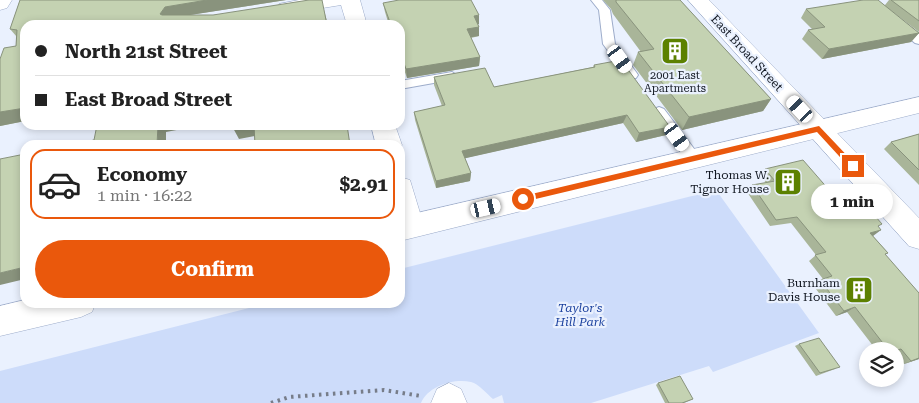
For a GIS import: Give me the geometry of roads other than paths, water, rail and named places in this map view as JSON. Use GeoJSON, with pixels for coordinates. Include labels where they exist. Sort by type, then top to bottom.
{"type":"FeatureCollection","features":[{"type":"Feature","properties":{"kind":"street"},"geometry":{"type":"LineString","coordinates":[[0,4],[2,0]]}},
{"type":"Feature","properties":{"kind":"street"},"geometry":{"type":"LineString","coordinates":[[267,11],[336,0]]}},
{"type":"Feature","properties":{"kind":"street"},"geometry":{"type":"LineString","coordinates":[[350,0],[355,20]]}},
{"type":"Feature","properties":{"kind":"street","name":"East Broad Street"},"geometry":{"type":"LineString","coordinates":[[698,0],[919,237]]}},
{"type":"Feature","properties":{"kind":"street"},"geometry":{"type":"LineString","coordinates":[[405,227],[919,105]]}},
{"type":"Feature","properties":{"kind":"street"},"geometry":{"type":"LineString","coordinates":[[0,321],[55,308]]}},
{"type":"Feature","properties":{"kind":"lane"},"geometry":{"type":"LineString","coordinates":[[596,0],[604,10],[609,44],[637,82]]}},
{"type":"Feature","properties":{"kind":"lane"},"geometry":{"type":"LineString","coordinates":[[868,0],[919,40]]}},
{"type":"Feature","properties":{"kind":"lane"},"geometry":{"type":"LineString","coordinates":[[405,84],[461,75]]}},
{"type":"Feature","properties":{"kind":"lane"},"geometry":{"type":"LineString","coordinates":[[649,98],[693,158]]}},
{"type":"Feature","properties":{"kind":"place","name":"2001 East Apartments"},"geometry":{"type":"Point","coordinates":[675,51]}},
{"type":"Feature","properties":{"kind":"place","name":"Thomas W. Tignor House"},"geometry":{"type":"Point","coordinates":[788,182]}},
{"type":"Feature","properties":{"kind":"place","name":"Burnham Davis House"},"geometry":{"type":"Point","coordinates":[859,290]}},
{"type":"Feature","properties":{"kind":"park label","name":"Taylor's Hill Park"},"geometry":{"type":"Point","coordinates":[580,315]}}]}
